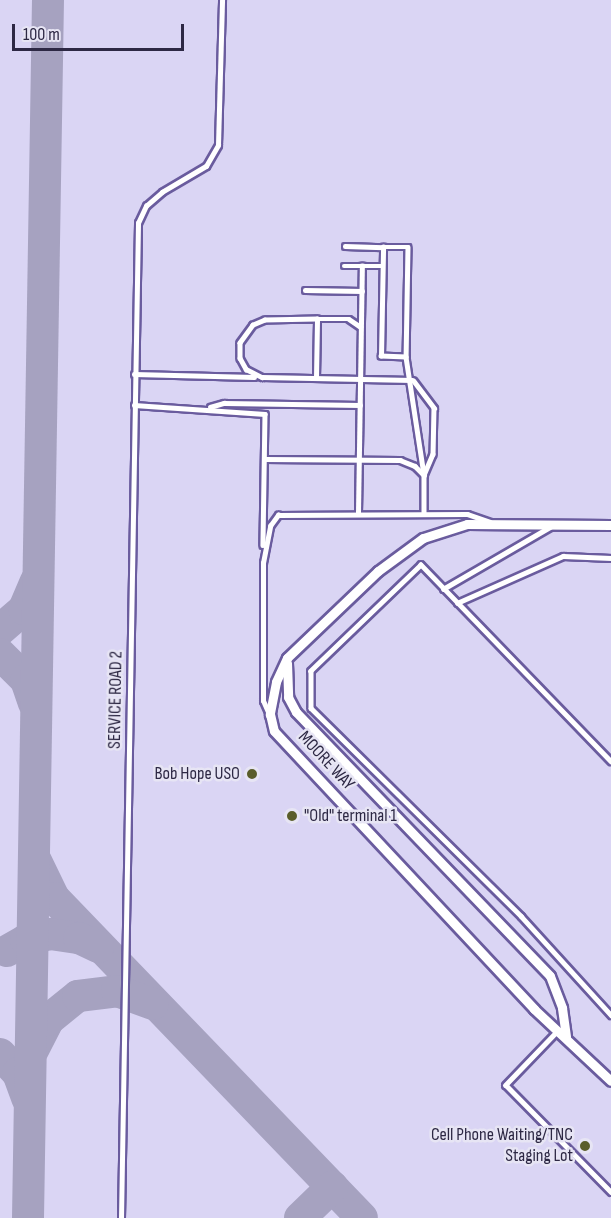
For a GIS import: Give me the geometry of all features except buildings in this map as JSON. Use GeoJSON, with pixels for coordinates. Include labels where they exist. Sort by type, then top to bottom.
{"type":"FeatureCollection","features":[{"type":"Feature","properties":{"kind":"street"},"geometry":{"type":"LineString","coordinates":[[270,714],[287,658],[378,571],[423,538],[467,524],[611,525]]}},
{"type":"Feature","properties":{"kind":"street"},"geometry":{"type":"LineString","coordinates":[[287,658],[288,696],[296,712],[549,976],[557,990],[562,1033]]}},
{"type":"Feature","properties":{"kind":"street","name":"MOORE WAY"},"geometry":{"type":"LineString","coordinates":[[270,714],[274,731],[534,1009],[611,1081]]}},
{"type":"Feature","properties":{"kind":"lane","name":"SERVICE ROAD 2"},"geometry":{"type":"LineString","coordinates":[[121,1218],[138,223],[146,206],[162,192],[206,166],[218,145],[222,0]]}},
{"type":"Feature","properties":{"kind":"lane"},"geometry":{"type":"LineString","coordinates":[[345,246],[408,247],[406,357],[412,380],[424,475],[424,513]]}},
{"type":"Feature","properties":{"kind":"lane"},"geometry":{"type":"LineString","coordinates":[[383,247],[381,356],[406,357]]}},
{"type":"Feature","properties":{"kind":"lane"},"geometry":{"type":"LineString","coordinates":[[344,266],[383,266]]}},
{"type":"Feature","properties":{"kind":"lane"},"geometry":{"type":"LineString","coordinates":[[358,513],[362,266]]}},
{"type":"Feature","properties":{"kind":"lane"},"geometry":{"type":"LineString","coordinates":[[304,290],[362,291]]}},
{"type":"Feature","properties":{"kind":"lane"},"geometry":{"type":"LineString","coordinates":[[316,378],[317,319]]}},
{"type":"Feature","properties":{"kind":"lane"},"geometry":{"type":"LineString","coordinates":[[262,377],[246,369],[240,358],[245,333],[265,320],[349,319],[361,327]]}},
{"type":"Feature","properties":{"kind":"lane"},"geometry":{"type":"LineString","coordinates":[[134,374],[412,380]]}},
{"type":"Feature","properties":{"kind":"lane"},"geometry":{"type":"LineString","coordinates":[[412,380],[434,408],[433,454],[424,475]]}},
{"type":"Feature","properties":{"kind":"lane"},"geometry":{"type":"LineString","coordinates":[[134,405],[210,407],[224,403],[360,405]]}},
{"type":"Feature","properties":{"kind":"lane"},"geometry":{"type":"LineString","coordinates":[[210,407],[224,412],[265,414],[263,701],[270,714]]}},
{"type":"Feature","properties":{"kind":"lane"},"geometry":{"type":"LineString","coordinates":[[264,459],[400,460],[415,466],[424,475]]}},
{"type":"Feature","properties":{"kind":"lane"},"geometry":{"type":"LineString","coordinates":[[263,563],[270,526],[278,515],[467,513],[498,525]]}},
{"type":"Feature","properties":{"kind":"lane"},"geometry":{"type":"LineString","coordinates":[[443,589],[554,525]]}},
{"type":"Feature","properties":{"kind":"lane"},"geometry":{"type":"LineString","coordinates":[[457,603],[563,556],[611,558]]}},
{"type":"Feature","properties":{"kind":"lane"},"geometry":{"type":"LineString","coordinates":[[611,762],[421,565],[311,671],[311,708],[521,916],[611,1015]]}},
{"type":"Feature","properties":{"kind":"lane"},"geometry":{"type":"LineString","coordinates":[[562,1033],[539,1050],[506,1085],[611,1192]]}},
{"type":"Feature","properties":{"kind":"taxiway"},"geometry":{"type":"LineString","coordinates":[[28,1218],[48,0]]}},
{"type":"Feature","properties":{"kind":"taxiway"},"geometry":{"type":"LineString","coordinates":[[0,630],[24,609],[36,581]]}},
{"type":"Feature","properties":{"kind":"taxiway"},"geometry":{"type":"LineString","coordinates":[[0,654],[26,680],[34,703]]}},
{"type":"Feature","properties":{"kind":"taxiway"},"geometry":{"type":"LineString","coordinates":[[36,861],[54,898],[362,1218]]}},
{"type":"Feature","properties":{"kind":"taxiway"},"geometry":{"type":"LineString","coordinates":[[7,951],[26,940],[50,934],[79,938],[98,947]]}},
{"type":"Feature","properties":{"kind":"taxiway"},"geometry":{"type":"LineString","coordinates":[[33,1050],[48,1020],[78,996],[117,991],[153,1004]]}},
{"type":"Feature","properties":{"kind":"taxiway"},"geometry":{"type":"LineString","coordinates":[[0,1054],[18,1073],[27,1098]]}},
{"type":"Feature","properties":{"kind":"taxiway"},"geometry":{"type":"LineString","coordinates":[[300,1218],[332,1187]]}},
{"type":"Feature","properties":{"kind":"place","name":"Bob Hope USO"},"geometry":{"type":"Point","coordinates":[252,774]}},
{"type":"Feature","properties":{"kind":"place","name":"\"Old\" terminal 1"},"geometry":{"type":"Point","coordinates":[292,816]}},
{"type":"Feature","properties":{"kind":"place","name":"Cell Phone Waiting/TNC Staging Lot"},"geometry":{"type":"Point","coordinates":[585,1146]}}]}
